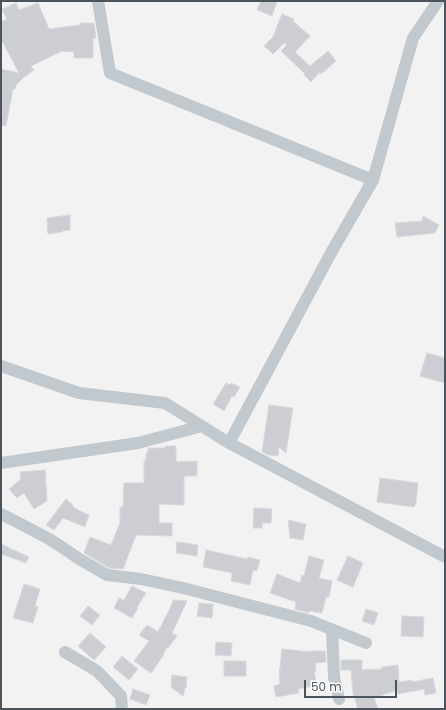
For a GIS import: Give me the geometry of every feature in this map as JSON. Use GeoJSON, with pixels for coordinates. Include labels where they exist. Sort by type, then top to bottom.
{"type":"FeatureCollection","features":[{"type":"Feature","properties":{"kind":"street"},"geometry":{"type":"LineString","coordinates":[[98,1],[110,73],[373,180]]}},
{"type":"Feature","properties":{"kind":"street"},"geometry":{"type":"LineString","coordinates":[[229,443],[332,251],[373,180],[413,38],[438,1]]}},
{"type":"Feature","properties":{"kind":"street"},"geometry":{"type":"LineString","coordinates":[[1,366],[79,392],[165,403],[229,443],[445,557]]}},
{"type":"Feature","properties":{"kind":"street"},"geometry":{"type":"LineString","coordinates":[[1,463],[138,443],[202,426]]}},
{"type":"Feature","properties":{"kind":"street"},"geometry":{"type":"LineString","coordinates":[[1,514],[51,540],[107,576],[141,579],[183,588],[311,621],[366,643]]}},
{"type":"Feature","properties":{"kind":"street"},"geometry":{"type":"LineString","coordinates":[[332,630],[334,677],[339,699]]}},
{"type":"Feature","properties":{"kind":"street"},"geometry":{"type":"LineString","coordinates":[[65,652],[97,671],[121,696],[122,709]]}},
{"type":"Feature","properties":{"kind":"building"},"geometry":{"type":"Polygon","coordinates":[[[261,1],[277,1],[272,16],[257,10],[261,1]]]}},
{"type":"Feature","properties":{"kind":"building"},"geometry":{"type":"Polygon","coordinates":[[[16,3],[19,10],[38,3],[49,29],[80,25],[80,23],[94,23],[96,38],[93,38],[93,58],[74,58],[74,52],[62,51],[31,66],[34,70],[23,78],[16,85],[15,89],[13,89],[6,126],[1,125],[1,69],[19,73],[1,39],[1,22],[7,19],[2,9],[16,3]]]}},
{"type":"Feature","properties":{"kind":"building"},"geometry":{"type":"Polygon","coordinates":[[[282,14],[294,19],[293,21],[310,36],[295,52],[310,66],[328,51],[336,61],[321,74],[320,72],[311,82],[304,75],[305,74],[281,51],[287,45],[284,43],[273,54],[264,46],[273,37],[282,14]]]}},
{"type":"Feature","properties":{"kind":"building"},"geometry":{"type":"Polygon","coordinates":[[[70,215],[70,230],[48,234],[47,218],[70,215]]]}},
{"type":"Feature","properties":{"kind":"building"},"geometry":{"type":"Polygon","coordinates":[[[423,216],[439,225],[435,233],[397,237],[395,223],[422,221],[423,216]]]}},
{"type":"Feature","properties":{"kind":"building"},"geometry":{"type":"Polygon","coordinates":[[[427,353],[445,358],[445,383],[420,376],[427,353]]]}},
{"type":"Feature","properties":{"kind":"building"},"geometry":{"type":"Polygon","coordinates":[[[226,383],[229,385],[231,383],[240,387],[234,397],[232,396],[224,411],[213,404],[226,383]]]}},
{"type":"Feature","properties":{"kind":"building"},"geometry":{"type":"Polygon","coordinates":[[[269,405],[293,408],[286,453],[279,447],[278,456],[268,455],[262,452],[269,405]]]}},
{"type":"Feature","properties":{"kind":"building"},"geometry":{"type":"Polygon","coordinates":[[[165,446],[176,446],[176,462],[197,461],[197,476],[184,476],[184,505],[159,504],[159,523],[172,523],[172,536],[136,535],[123,569],[109,568],[84,553],[90,537],[111,545],[120,523],[120,507],[123,507],[124,483],[144,483],[144,460],[146,460],[148,448],[165,448],[165,446]]]}},
{"type":"Feature","properties":{"kind":"building"},"geometry":{"type":"Polygon","coordinates":[[[45,470],[47,501],[34,509],[24,493],[17,498],[9,489],[21,479],[20,472],[45,470]]]}},
{"type":"Feature","properties":{"kind":"building"},"geometry":{"type":"Polygon","coordinates":[[[380,478],[418,483],[416,503],[414,507],[377,502],[380,478]]]}},
{"type":"Feature","properties":{"kind":"building"},"geometry":{"type":"Polygon","coordinates":[[[66,499],[73,505],[72,506],[89,515],[85,527],[63,518],[54,530],[46,525],[66,499]]]}},
{"type":"Feature","properties":{"kind":"building"},"geometry":{"type":"Polygon","coordinates":[[[254,508],[272,509],[271,523],[262,523],[262,528],[253,528],[254,508]]]}},
{"type":"Feature","properties":{"kind":"building"},"geometry":{"type":"Polygon","coordinates":[[[288,520],[306,524],[303,540],[290,538],[288,520]]]}},
{"type":"Feature","properties":{"kind":"building"},"geometry":{"type":"Polygon","coordinates":[[[177,542],[198,545],[197,556],[176,553],[177,542]]]}},
{"type":"Feature","properties":{"kind":"building"},"geometry":{"type":"Polygon","coordinates":[[[1,544],[29,557],[26,563],[1,554],[1,544]]]}},
{"type":"Feature","properties":{"kind":"building"},"geometry":{"type":"Polygon","coordinates":[[[206,550],[247,559],[248,557],[260,560],[257,571],[253,570],[250,585],[231,581],[232,573],[203,567],[206,550]]]}},
{"type":"Feature","properties":{"kind":"building"},"geometry":{"type":"Polygon","coordinates":[[[309,556],[324,560],[319,578],[332,581],[329,597],[326,597],[322,613],[309,611],[309,613],[295,609],[296,602],[270,593],[277,574],[300,583],[302,575],[304,576],[309,556]]]}},
{"type":"Feature","properties":{"kind":"building"},"geometry":{"type":"Polygon","coordinates":[[[348,556],[363,563],[353,587],[337,580],[348,556]]]}},
{"type":"Feature","properties":{"kind":"building"},"geometry":{"type":"Polygon","coordinates":[[[24,584],[40,589],[35,606],[38,607],[33,623],[13,618],[24,584]]]}},
{"type":"Feature","properties":{"kind":"building"},"geometry":{"type":"Polygon","coordinates":[[[132,586],[146,593],[132,618],[114,608],[119,598],[124,600],[132,586]]]}},
{"type":"Feature","properties":{"kind":"building"},"geometry":{"type":"Polygon","coordinates":[[[173,600],[187,601],[172,633],[177,636],[168,648],[166,648],[163,656],[151,673],[134,661],[149,641],[139,635],[147,625],[158,632],[173,600]]]}},
{"type":"Feature","properties":{"kind":"building"},"geometry":{"type":"Polygon","coordinates":[[[199,603],[213,604],[212,618],[197,616],[199,603]]]}},
{"type":"Feature","properties":{"kind":"building"},"geometry":{"type":"Polygon","coordinates":[[[88,606],[100,615],[92,625],[80,616],[88,606]]]}},
{"type":"Feature","properties":{"kind":"building"},"geometry":{"type":"Polygon","coordinates":[[[366,609],[378,613],[374,625],[362,621],[366,609]]]}},
{"type":"Feature","properties":{"kind":"building"},"geometry":{"type":"Polygon","coordinates":[[[402,616],[424,617],[423,637],[401,636],[402,616]]]}},
{"type":"Feature","properties":{"kind":"building"},"geometry":{"type":"Polygon","coordinates":[[[90,633],[106,647],[94,660],[78,646],[90,633]]]}},
{"type":"Feature","properties":{"kind":"building"},"geometry":{"type":"Polygon","coordinates":[[[216,642],[232,643],[231,656],[215,655],[216,642]]]}},
{"type":"Feature","properties":{"kind":"building"},"geometry":{"type":"Polygon","coordinates":[[[282,649],[311,652],[325,651],[326,662],[315,663],[316,672],[314,672],[317,685],[298,689],[299,693],[276,697],[274,686],[280,684],[279,669],[282,649]]]}},
{"type":"Feature","properties":{"kind":"building"},"geometry":{"type":"Polygon","coordinates":[[[122,656],[138,669],[129,680],[113,667],[122,656]]]}},
{"type":"Feature","properties":{"kind":"building"},"geometry":{"type":"Polygon","coordinates":[[[341,660],[362,660],[362,670],[382,669],[382,667],[398,665],[399,682],[412,680],[412,682],[433,678],[436,693],[425,695],[424,689],[398,694],[397,690],[374,698],[378,709],[358,709],[353,693],[351,670],[341,670],[341,660]]]}},
{"type":"Feature","properties":{"kind":"building"},"geometry":{"type":"Polygon","coordinates":[[[224,661],[246,661],[246,676],[224,676],[224,661]]]}},
{"type":"Feature","properties":{"kind":"building"},"geometry":{"type":"Polygon","coordinates":[[[172,675],[187,677],[186,688],[183,696],[171,687],[172,675]]]}},
{"type":"Feature","properties":{"kind":"building"},"geometry":{"type":"Polygon","coordinates":[[[133,689],[150,695],[146,705],[130,699],[133,689]]]}}]}
